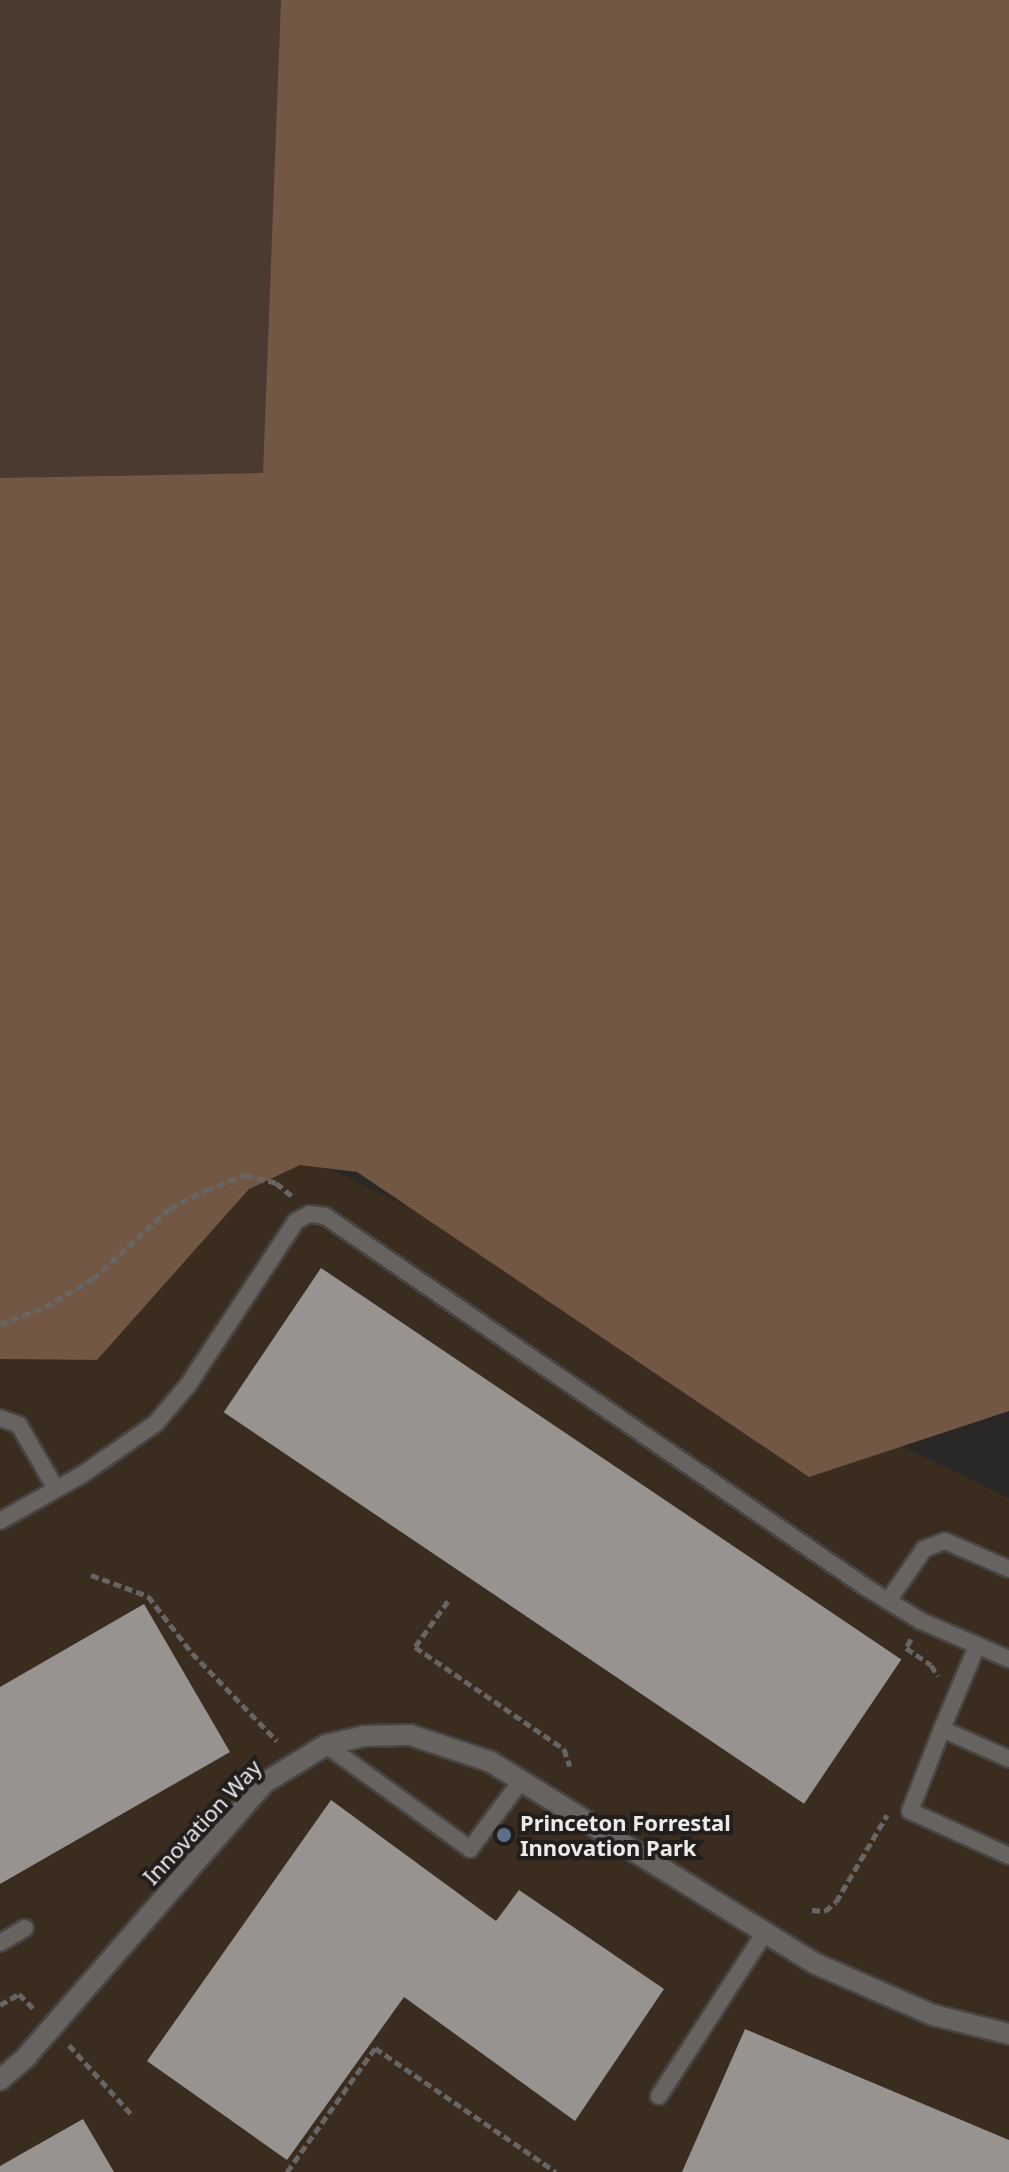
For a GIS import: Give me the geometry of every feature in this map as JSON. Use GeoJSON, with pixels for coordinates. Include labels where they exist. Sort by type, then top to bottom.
{"type":"FeatureCollection","features":[{"type":"Feature","properties":{"kind":"street","name":"Innovation Way"},"geometry":{"type":"LineString","coordinates":[[0,2080],[26,2057],[264,1783],[326,1745],[364,1736],[410,1735],[456,1746],[521,1781],[765,1932],[872,1991],[933,2015],[1009,2034]]}},
{"type":"Feature","properties":{"kind":"lane"},"geometry":{"type":"LineString","coordinates":[[0,1521],[56,1489],[156,1423],[188,1385],[296,1221],[309,1214],[325,1216],[888,1601],[921,1621],[1009,1659]]}},
{"type":"Feature","properties":{"kind":"lane"},"geometry":{"type":"LineString","coordinates":[[0,1418],[19,1425],[56,1489]]}},
{"type":"Feature","properties":{"kind":"lane"},"geometry":{"type":"LineString","coordinates":[[888,1601],[924,1549],[945,1541],[1009,1569]]}},
{"type":"Feature","properties":{"kind":"lane"},"geometry":{"type":"LineString","coordinates":[[977,1646],[910,1811],[1009,1856]]}},
{"type":"Feature","properties":{"kind":"lane"},"geometry":{"type":"LineString","coordinates":[[942,1729],[1009,1759]]}},
{"type":"Feature","properties":{"kind":"lane"},"geometry":{"type":"LineString","coordinates":[[326,1745],[470,1849],[521,1781]]}},
{"type":"Feature","properties":{"kind":"lane"},"geometry":{"type":"LineString","coordinates":[[0,1943],[25,1928]]}},
{"type":"Feature","properties":{"kind":"lane"},"geometry":{"type":"LineString","coordinates":[[659,2096],[765,1932]]}},
{"type":"Feature","properties":{"kind":"path"},"geometry":{"type":"LineString","coordinates":[[0,1324],[45,1307],[93,1279],[170,1208],[206,1190],[245,1175],[285,1189]]}},
{"type":"Feature","properties":{"kind":"path"},"geometry":{"type":"LineString","coordinates":[[91,1575],[148,1596],[192,1653],[277,1741]]}},
{"type":"Feature","properties":{"kind":"path"},"geometry":{"type":"LineString","coordinates":[[448,1601],[415,1647],[564,1749],[570,1766]]}},
{"type":"Feature","properties":{"kind":"path"},"geometry":{"type":"LineString","coordinates":[[921,1621],[906,1648],[931,1665],[939,1692]]}},
{"type":"Feature","properties":{"kind":"path"},"geometry":{"type":"LineString","coordinates":[[812,1910],[825,1911],[836,1902],[891,1806]]}},
{"type":"Feature","properties":{"kind":"path"},"geometry":{"type":"LineString","coordinates":[[287,2172],[375,2048],[556,2172]]}},
{"type":"Feature","properties":{"kind":"shaded area"},"geometry":{"type":"Polygon","coordinates":[[[0,0],[281,0],[281,478],[0,478],[0,0]]]}},
{"type":"Feature","properties":{"kind":"shaded area"},"geometry":{"type":"Polygon","coordinates":[[[281,0],[1009,0],[1009,1411],[809,1477],[357,1172],[300,1165],[249,1189],[97,1360],[0,1359],[0,478],[263,473],[281,0]]]}},
{"type":"Feature","properties":{"kind":"shaded area","name":"Princeton Forrestal Innovation Park"},"geometry":{"type":"Polygon","coordinates":[[[245,1128],[1009,1498],[1009,2172],[0,2172],[0,1281],[245,1128]]]}},
{"type":"Feature","properties":{"kind":"building"},"geometry":{"type":"Polygon","coordinates":[[[321,1268],[901,1659],[804,1804],[224,1412],[321,1268]]]}},
{"type":"Feature","properties":{"kind":"building"},"geometry":{"type":"Polygon","coordinates":[[[144,1604],[230,1752],[0,1884],[0,1687],[144,1604]]]}},
{"type":"Feature","properties":{"kind":"building"},"geometry":{"type":"Polygon","coordinates":[[[331,1800],[496,1921],[519,1890],[664,1989],[575,2121],[404,1997],[287,2160],[147,2061],[331,1800]]]}},
{"type":"Feature","properties":{"kind":"building"},"geometry":{"type":"Polygon","coordinates":[[[745,2029],[1009,2140],[1009,2172],[682,2172],[745,2029]]]}},
{"type":"Feature","properties":{"kind":"building"},"geometry":{"type":"Polygon","coordinates":[[[83,2119],[114,2172],[0,2172],[0,2166],[83,2119]]]}},
{"type":"Feature","properties":{"kind":"place","name":"Princeton Forrestal Innovation Park"},"geometry":{"type":"Point","coordinates":[504,1835]}}]}
